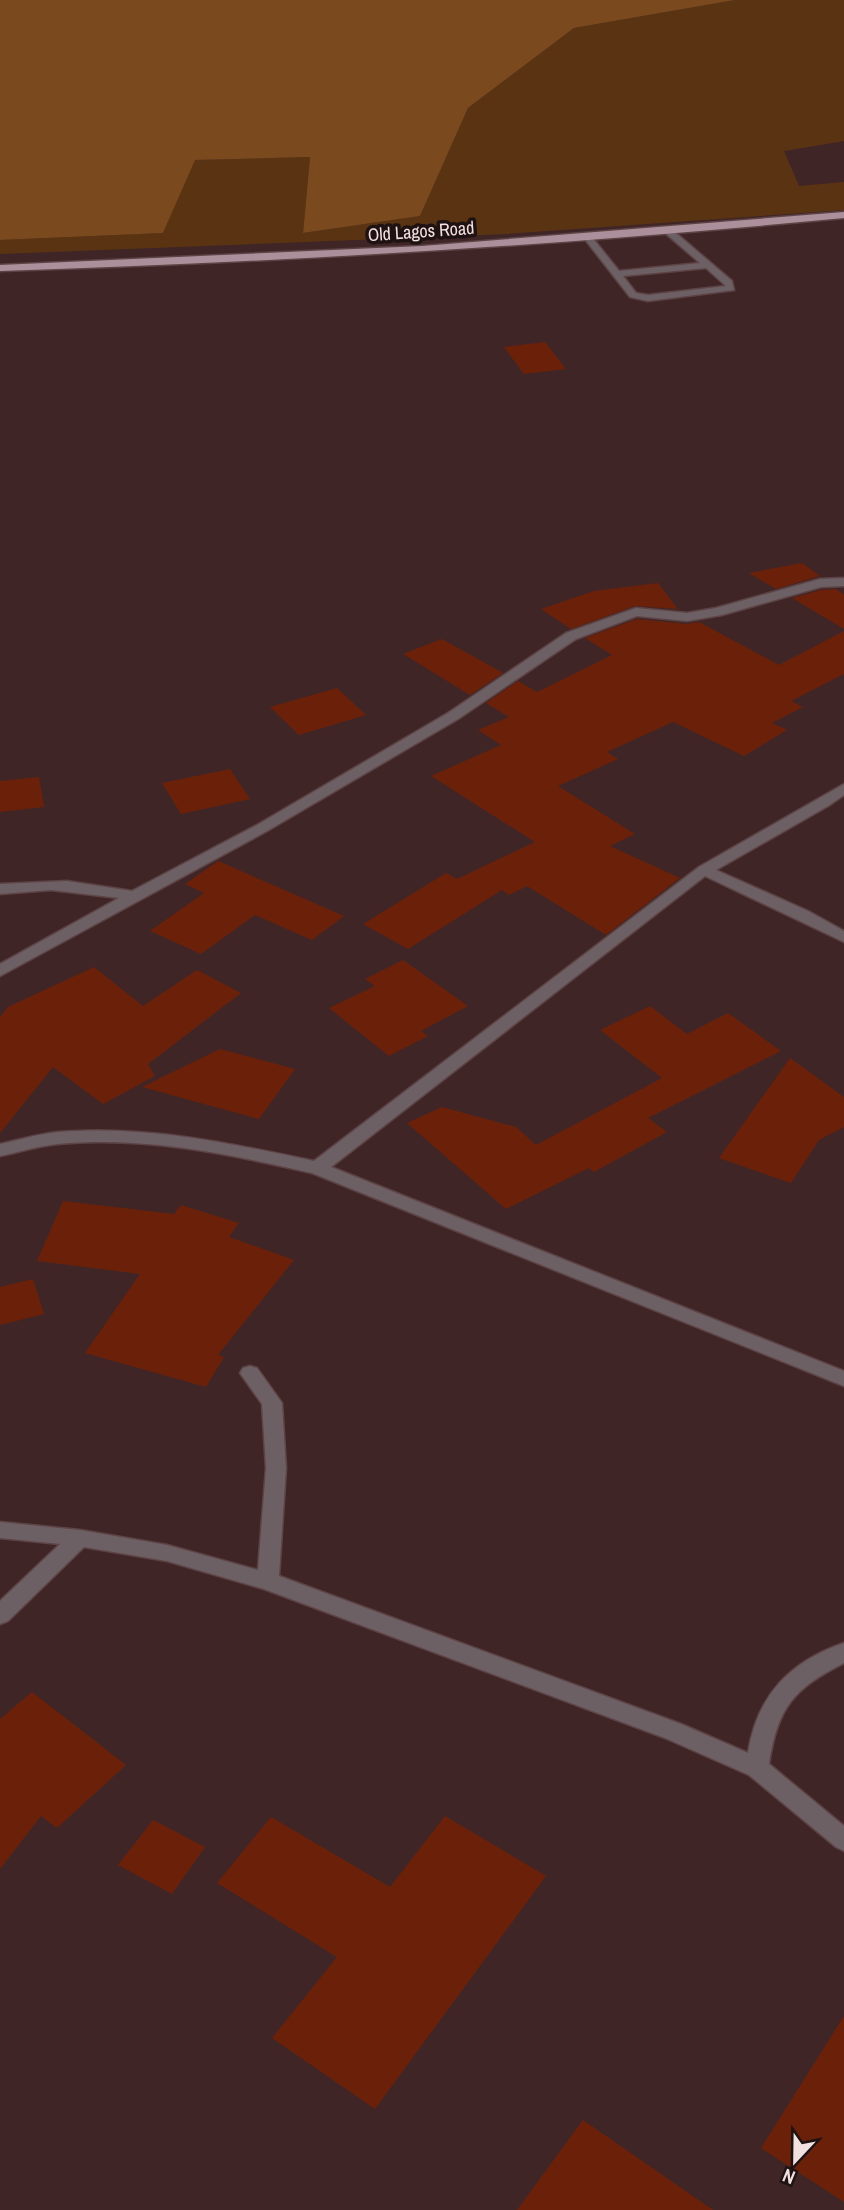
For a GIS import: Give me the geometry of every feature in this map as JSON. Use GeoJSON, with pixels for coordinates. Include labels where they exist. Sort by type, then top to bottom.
{"type":"FeatureCollection","features":[{"type":"Feature","properties":{"kind":"main road","name":"Old Lagos Road"},"geometry":{"type":"LineString","coordinates":[[0,268],[154,264],[589,238],[844,215]]}},
{"type":"Feature","properties":{"kind":"street"},"geometry":{"type":"LineString","coordinates":[[0,971],[286,814],[453,716],[571,636],[636,612],[687,617],[820,583],[844,582]]}},
{"type":"Feature","properties":{"kind":"street"},"geometry":{"type":"LineString","coordinates":[[317,1168],[704,870],[823,803],[844,788]]}},
{"type":"Feature","properties":{"kind":"street"},"geometry":{"type":"LineString","coordinates":[[704,870],[802,914],[844,937]]}},
{"type":"Feature","properties":{"kind":"street"},"geometry":{"type":"LineString","coordinates":[[0,889],[35,884],[85,886],[134,896]]}},
{"type":"Feature","properties":{"kind":"street"},"geometry":{"type":"LineString","coordinates":[[0,1150],[57,1138],[146,1139],[234,1149],[317,1168],[844,1379]]}},
{"type":"Feature","properties":{"kind":"street"},"geometry":{"type":"LineString","coordinates":[[250,1373],[272,1403],[276,1468],[268,1581]]}},
{"type":"Feature","properties":{"kind":"street"},"geometry":{"type":"LineString","coordinates":[[0,1530],[80,1538],[166,1553],[268,1581],[673,1731],[757,1768],[844,1840]]}},
{"type":"Feature","properties":{"kind":"street"},"geometry":{"type":"LineString","coordinates":[[0,1615],[80,1538]]}},
{"type":"Feature","properties":{"kind":"street"},"geometry":{"type":"LineString","coordinates":[[757,1768],[761,1736],[774,1700],[802,1674],[844,1652]]}},
{"type":"Feature","properties":{"kind":"lane"},"geometry":{"type":"LineString","coordinates":[[589,238],[631,293],[640,297],[731,288],[729,283],[667,230]]}},
{"type":"Feature","properties":{"kind":"lane"},"geometry":{"type":"LineString","coordinates":[[617,274],[708,265]]}},
{"type":"Feature","properties":{"kind":"shaded area"},"geometry":{"type":"Polygon","coordinates":[[[0,0],[735,0],[574,28],[468,108],[420,216],[303,233],[310,157],[195,160],[163,233],[0,240],[0,0]]]}},
{"type":"Feature","properties":{"kind":"shaded area"},"geometry":{"type":"Polygon","coordinates":[[[735,0],[844,0],[844,141],[784,151],[799,186],[844,182],[844,210],[506,234],[0,254],[0,240],[163,233],[194,160],[310,157],[303,233],[420,216],[468,108],[574,28],[735,0]]]}},
{"type":"Feature","properties":{"kind":"building"},"geometry":{"type":"Polygon","coordinates":[[[545,342],[566,369],[524,374],[504,347],[545,342]]]}},
{"type":"Feature","properties":{"kind":"building"},"geometry":{"type":"Polygon","coordinates":[[[802,563],[820,576],[776,589],[749,573],[802,563]]]}},
{"type":"Feature","properties":{"kind":"building"},"geometry":{"type":"Polygon","coordinates":[[[658,583],[678,609],[635,606],[571,629],[541,609],[594,591],[658,583]]]}},
{"type":"Feature","properties":{"kind":"building"},"geometry":{"type":"Polygon","coordinates":[[[836,589],[844,595],[844,629],[792,598],[821,590],[836,589]]]}},
{"type":"Feature","properties":{"kind":"building"},"geometry":{"type":"Polygon","coordinates":[[[637,619],[687,624],[699,622],[779,665],[844,631],[844,674],[791,701],[803,707],[772,723],[787,730],[744,756],[673,722],[607,752],[618,759],[558,786],[635,834],[610,846],[680,878],[606,935],[527,886],[509,895],[502,890],[408,949],[363,924],[446,873],[457,879],[535,842],[431,776],[501,745],[478,730],[509,717],[486,703],[518,681],[537,692],[612,655],[585,638],[637,619]]]}},
{"type":"Feature","properties":{"kind":"building"},"geometry":{"type":"Polygon","coordinates":[[[442,639],[503,673],[470,695],[403,654],[442,639]]]}},
{"type":"Feature","properties":{"kind":"building"},"geometry":{"type":"Polygon","coordinates":[[[337,688],[366,715],[299,735],[270,707],[337,688]]]}},
{"type":"Feature","properties":{"kind":"building"},"geometry":{"type":"Polygon","coordinates":[[[230,769],[250,799],[181,814],[162,783],[230,769]]]}},
{"type":"Feature","properties":{"kind":"building"},"geometry":{"type":"Polygon","coordinates":[[[39,777],[44,807],[0,812],[0,781],[39,777]]]}},
{"type":"Feature","properties":{"kind":"building"},"geometry":{"type":"Polygon","coordinates":[[[218,861],[344,916],[312,940],[255,915],[201,954],[150,931],[204,893],[185,884],[218,861]]]}},
{"type":"Feature","properties":{"kind":"building"},"geometry":{"type":"Polygon","coordinates":[[[403,960],[468,1006],[421,1031],[428,1036],[389,1056],[329,1008],[375,986],[365,979],[403,960]]]}},
{"type":"Feature","properties":{"kind":"building"},"geometry":{"type":"Polygon","coordinates":[[[94,967],[143,1006],[197,970],[241,993],[148,1064],[155,1076],[103,1104],[53,1067],[0,1133],[0,1017],[8,1007],[94,967]]]}},
{"type":"Feature","properties":{"kind":"building"},"geometry":{"type":"Polygon","coordinates":[[[650,1006],[687,1034],[728,1013],[781,1051],[648,1118],[667,1132],[594,1172],[589,1168],[506,1209],[407,1123],[442,1107],[516,1127],[536,1145],[662,1078],[600,1030],[650,1006]]]}},
{"type":"Feature","properties":{"kind":"building"},"geometry":{"type":"Polygon","coordinates":[[[220,1049],[295,1069],[259,1119],[142,1087],[220,1049]]]}},
{"type":"Feature","properties":{"kind":"building"},"geometry":{"type":"Polygon","coordinates":[[[790,1058],[844,1097],[844,1127],[819,1140],[791,1183],[719,1158],[790,1058]]]}},
{"type":"Feature","properties":{"kind":"building"},"geometry":{"type":"Polygon","coordinates":[[[63,1201],[174,1214],[181,1205],[239,1223],[229,1237],[294,1260],[218,1355],[224,1357],[206,1387],[85,1353],[140,1274],[37,1261],[63,1201]]]}},
{"type":"Feature","properties":{"kind":"building"},"geometry":{"type":"Polygon","coordinates":[[[33,1279],[44,1314],[0,1325],[0,1287],[33,1279]]]}},
{"type":"Feature","properties":{"kind":"building"},"geometry":{"type":"Polygon","coordinates":[[[32,1692],[126,1765],[57,1828],[41,1816],[0,1869],[0,1719],[32,1692]]]}},
{"type":"Feature","properties":{"kind":"building"},"geometry":{"type":"Polygon","coordinates":[[[445,1816],[546,1876],[375,2109],[272,2038],[337,1957],[217,1883],[271,1817],[390,1887],[445,1816]]]}},
{"type":"Feature","properties":{"kind":"building"},"geometry":{"type":"Polygon","coordinates":[[[153,1820],[205,1847],[172,1894],[118,1865],[153,1820]]]}},
{"type":"Feature","properties":{"kind":"building"},"geometry":{"type":"Polygon","coordinates":[[[844,2016],[844,2202],[761,2148],[844,2016]]]}},
{"type":"Feature","properties":{"kind":"building"},"geometry":{"type":"Polygon","coordinates":[[[583,2120],[713,2210],[517,2210],[583,2120]]]}}]}
